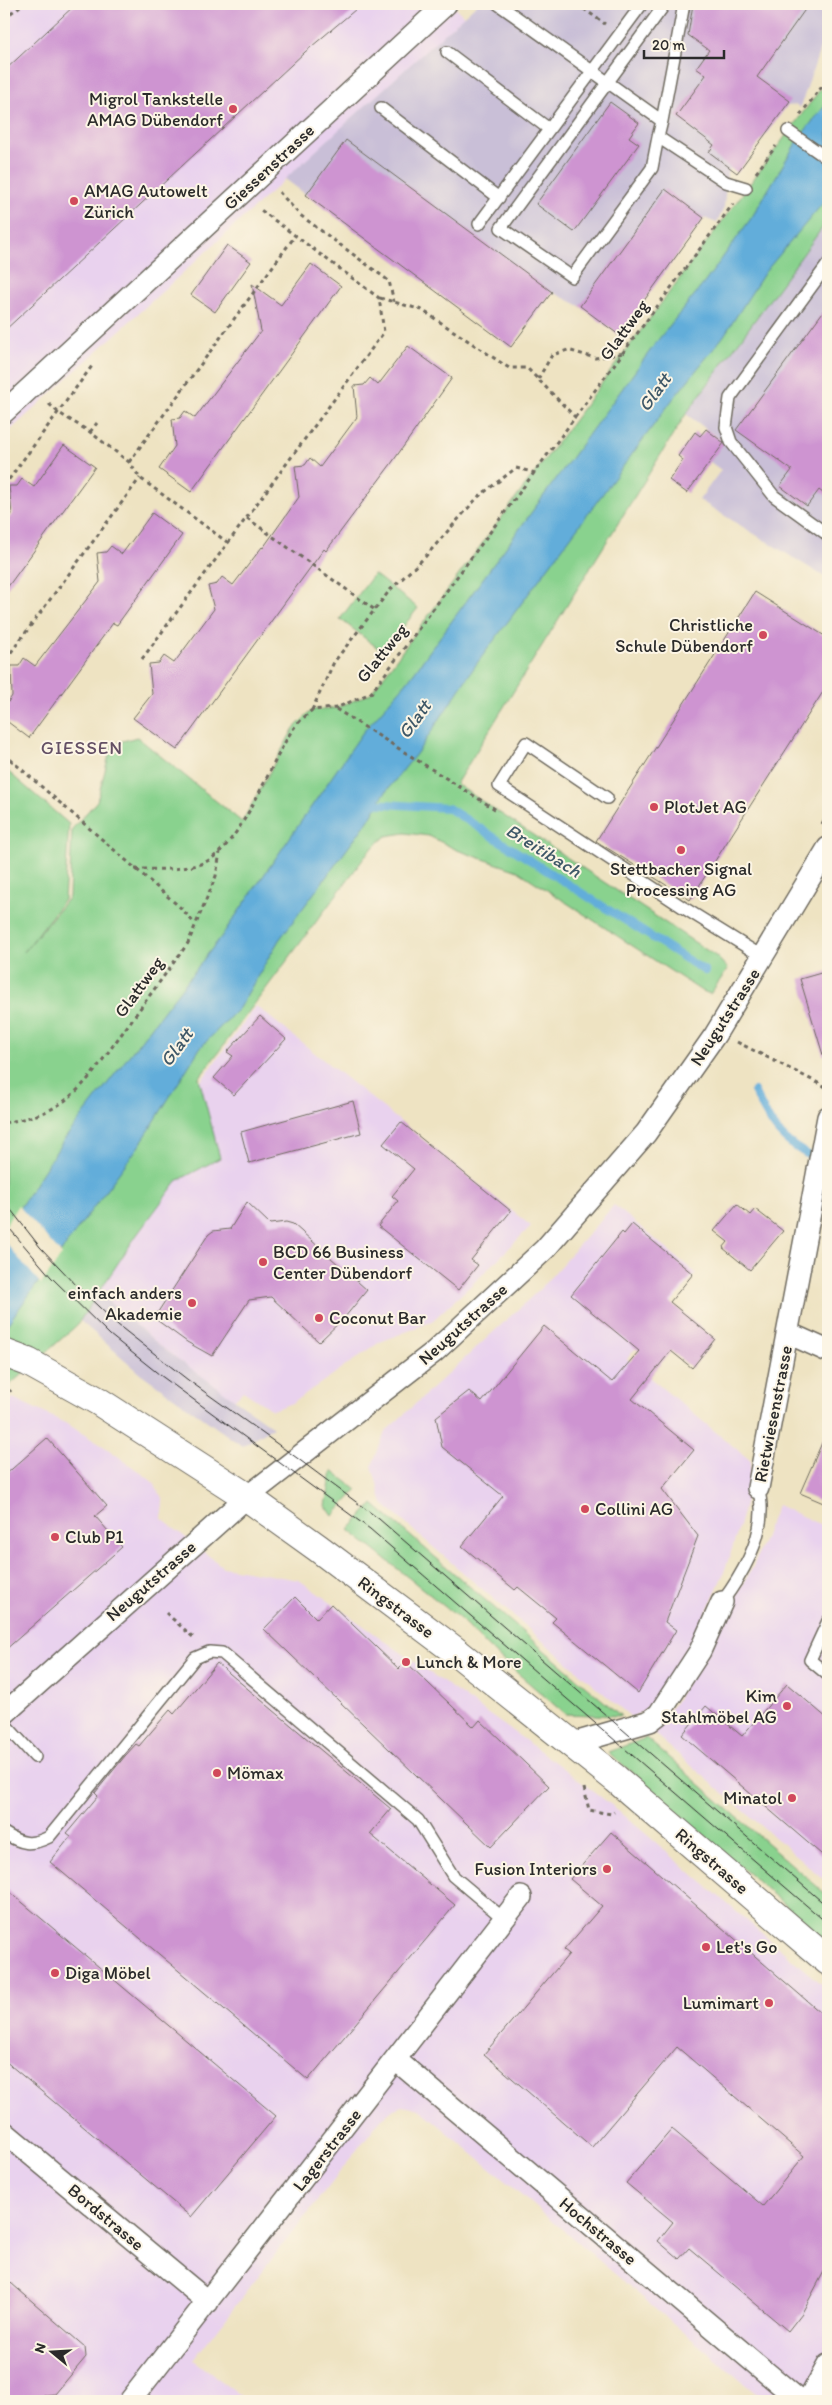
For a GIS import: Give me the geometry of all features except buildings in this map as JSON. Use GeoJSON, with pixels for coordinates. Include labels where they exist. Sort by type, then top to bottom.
{"type":"FeatureCollection","features":[{"type":"Feature","properties":{"kind":"main road","name":"Ringstrasse"},"geometry":{"type":"LineString","coordinates":[[16,1357],[98,1401],[247,1497],[454,1650],[571,1744],[828,1961]]}},
{"type":"Feature","properties":{"kind":"street","name":"Giessenstrasse"},"geometry":{"type":"LineString","coordinates":[[4,412],[446,4]]}},
{"type":"Feature","properties":{"kind":"street","name":"Neugutstrasse"},"geometry":{"type":"LineString","coordinates":[[4,1714],[247,1497],[434,1352],[545,1249],[646,1133],[715,1035],[828,848]]}},
{"type":"Feature","properties":{"kind":"street","name":"Rietwiesenstrasse"},"geometry":{"type":"LineString","coordinates":[[758,1488],[828,1117]]}},
{"type":"Feature","properties":{"kind":"street"},"geometry":{"type":"LineString","coordinates":[[788,1333],[828,1351]]}},
{"type":"Feature","properties":{"kind":"street","name":"Rietwiesenstrasse"},"geometry":{"type":"LineString","coordinates":[[571,1744],[650,1721],[659,1714],[700,1652],[722,1602]]}},
{"type":"Feature","properties":{"kind":"street","name":"Lagerstrasse"},"geometry":{"type":"LineString","coordinates":[[130,2401],[396,2060],[521,1896]]}},
{"type":"Feature","properties":{"kind":"street","name":"Hochstrasse"},"geometry":{"type":"LineString","coordinates":[[396,2060],[800,2401]]}},
{"type":"Feature","properties":{"kind":"street","name":"Bordstrasse"},"geometry":{"type":"LineString","coordinates":[[4,2132],[208,2302]]}},
{"type":"Feature","properties":{"kind":"street"},"geometry":{"type":"LineString","coordinates":[[808,2401],[828,2365]]}},
{"type":"Feature","properties":{"kind":"lane"},"geometry":{"type":"LineString","coordinates":[[498,4],[610,82],[662,122]]}},
{"type":"Feature","properties":{"kind":"lane"},"geometry":{"type":"LineString","coordinates":[[479,224],[642,4]]}},
{"type":"Feature","properties":{"kind":"lane"},"geometry":{"type":"LineString","coordinates":[[665,4],[610,82],[501,228],[572,277],[652,168],[684,4]]}},
{"type":"Feature","properties":{"kind":"lane"},"geometry":{"type":"LineString","coordinates":[[447,52],[549,128]]}},
{"type":"Feature","properties":{"kind":"lane"},"geometry":{"type":"LineString","coordinates":[[381,108],[499,198]]}},
{"type":"Feature","properties":{"kind":"lane"},"geometry":{"type":"LineString","coordinates":[[788,131],[828,159]]}},
{"type":"Feature","properties":{"kind":"lane"},"geometry":{"type":"LineString","coordinates":[[658,137],[726,182],[746,188]]}},
{"type":"Feature","properties":{"kind":"lane"},"geometry":{"type":"LineString","coordinates":[[828,264],[730,398],[726,427],[731,442],[774,496],[828,535]]}},
{"type":"Feature","properties":{"kind":"lane"},"geometry":{"type":"LineString","coordinates":[[607,798],[526,744],[499,786],[684,908],[763,956]]}},
{"type":"Feature","properties":{"kind":"lane","name":"Rietwiesenstrasse"},"geometry":{"type":"LineString","coordinates":[[722,1602],[740,1578],[750,1557],[762,1510],[758,1488]]}},
{"type":"Feature","properties":{"kind":"lane"},"geometry":{"type":"LineString","coordinates":[[828,1621],[810,1660],[828,1675]]}},
{"type":"Feature","properties":{"kind":"lane"},"geometry":{"type":"LineString","coordinates":[[4,1834],[19,1843],[36,1844],[49,1837],[195,1658],[208,1652],[222,1653],[418,1820],[453,1876],[504,1919]]}},
{"type":"Feature","properties":{"kind":"lane"},"geometry":{"type":"LineString","coordinates":[[4,1723],[35,1757]]}},
{"type":"Feature","properties":{"kind":"path"},"geometry":{"type":"LineString","coordinates":[[4,18],[23,4]]}},
{"type":"Feature","properties":{"kind":"path"},"geometry":{"type":"LineString","coordinates":[[577,4],[619,34]]}},
{"type":"Feature","properties":{"kind":"path","name":"Glattweg"},"geometry":{"type":"LineString","coordinates":[[312,710],[336,708],[371,693],[828,79]]}},
{"type":"Feature","properties":{"kind":"path"},"geometry":{"type":"LineString","coordinates":[[272,186],[300,215],[389,280],[394,302]]}},
{"type":"Feature","properties":{"kind":"path"},"geometry":{"type":"LineString","coordinates":[[252,203],[379,298],[422,310],[508,368],[527,368],[576,418]]}},
{"type":"Feature","properties":{"kind":"path"},"geometry":{"type":"LineString","coordinates":[[129,462],[295,236]]}},
{"type":"Feature","properties":{"kind":"path"},"geometry":{"type":"LineString","coordinates":[[142,659],[384,332],[379,298]]}},
{"type":"Feature","properties":{"kind":"path"},"geometry":{"type":"LineString","coordinates":[[538,379],[552,355],[568,350],[595,358],[625,353]]}},
{"type":"Feature","properties":{"kind":"path"},"geometry":{"type":"LineString","coordinates":[[4,486],[60,413],[93,365]]}},
{"type":"Feature","properties":{"kind":"path"},"geometry":{"type":"LineString","coordinates":[[47,402],[129,462],[140,478],[227,542]]}},
{"type":"Feature","properties":{"kind":"path"},"geometry":{"type":"LineString","coordinates":[[90,432],[98,423]]}},
{"type":"Feature","properties":{"kind":"path"},"geometry":{"type":"LineString","coordinates":[[135,868],[182,869],[204,862],[220,851],[242,822],[294,728],[312,710],[334,662],[390,590],[425,557],[478,497],[516,468],[536,473]]}},
{"type":"Feature","properties":{"kind":"path"},"geometry":{"type":"LineString","coordinates":[[6,660],[140,478]]}},
{"type":"Feature","properties":{"kind":"path"},"geometry":{"type":"LineString","coordinates":[[246,518],[376,610]]}},
{"type":"Feature","properties":{"kind":"path"},"geometry":{"type":"LineString","coordinates":[[336,708],[456,784]]}},
{"type":"Feature","properties":{"kind":"path"},"geometry":{"type":"LineString","coordinates":[[4,754],[182,909],[194,923]]}},
{"type":"Feature","properties":{"kind":"path","name":"Glattweg"},"geometry":{"type":"LineString","coordinates":[[4,1123],[44,1114],[60,1107],[77,1092],[93,1073],[188,943],[194,923],[204,908],[216,876],[220,851]]}},
{"type":"Feature","properties":{"kind":"path"},"geometry":{"type":"LineString","coordinates":[[734,1040],[828,1088]]}},
{"type":"Feature","properties":{"kind":"path"},"geometry":{"type":"LineString","coordinates":[[4,1397],[11,1390]]}},
{"type":"Feature","properties":{"kind":"path"},"geometry":{"type":"LineString","coordinates":[[166,1613],[190,1634]]}},
{"type":"Feature","properties":{"kind":"path"},"geometry":{"type":"LineString","coordinates":[[585,1784],[583,1790],[589,1810],[611,1814],[617,1811]]}},
{"type":"Feature","properties":{"kind":"shaded area"},"geometry":{"type":"Polygon","coordinates":[[[15,4],[451,4],[464,16],[4,436],[4,15],[15,4]]]}},
{"type":"Feature","properties":{"kind":"shaded area"},"geometry":{"type":"Polygon","coordinates":[[[477,4],[824,4],[828,7],[828,25],[800,108],[797,105],[787,106],[737,173],[730,168],[727,173],[724,207],[717,223],[704,218],[619,335],[580,306],[552,292],[511,347],[285,179],[477,4]]]}},
{"type":"Feature","properties":{"kind":"shaded area"},"geometry":{"type":"Polygon","coordinates":[[[828,220],[828,579],[699,500],[721,470],[710,462],[724,442],[686,414],[828,220]]]}},
{"type":"Feature","properties":{"kind":"shaded area"},"geometry":{"type":"Polygon","coordinates":[[[256,1006],[531,1226],[479,1278],[431,1322],[380,1342],[292,1403],[272,1410],[243,1391],[234,1400],[165,1350],[85,1281],[120,1191],[256,1006]]]}},
{"type":"Feature","properties":{"kind":"shaded area"},"geometry":{"type":"Polygon","coordinates":[[[614,1205],[696,1273],[627,1359],[751,1461],[747,1497],[736,1537],[723,1575],[692,1644],[652,1703],[642,1712],[631,1717],[383,1504],[372,1466],[385,1432],[541,1288],[614,1205]]]}},
{"type":"Feature","properties":{"kind":"shaded area"},"geometry":{"type":"Polygon","coordinates":[[[85,1281],[165,1350],[273,1427],[242,1446],[140,1373],[61,1304],[85,1281]]]}},
{"type":"Feature","properties":{"kind":"shaded area"},"geometry":{"type":"Polygon","coordinates":[[[13,1398],[65,1423],[108,1449],[154,1483],[163,1500],[162,1519],[223,1567],[299,1580],[536,1748],[618,1810],[828,1990],[828,2401],[765,2401],[426,2114],[419,2109],[402,2106],[394,2109],[381,2119],[193,2360],[247,2401],[4,2401],[4,1405],[13,1398]]]}},
{"type":"Feature","properties":{"kind":"shaded area"},"geometry":{"type":"Polygon","coordinates":[[[777,1505],[828,1528],[828,1883],[652,1732],[674,1704],[753,1567],[777,1505]]]}},
{"type":"Feature","properties":{"kind":"green space"},"geometry":{"type":"Polygon","coordinates":[[[828,79],[828,220],[686,414],[456,784],[717,957],[728,969],[710,994],[700,990],[518,871],[457,850],[429,836],[405,833],[386,836],[370,850],[199,1078],[220,1158],[177,1181],[136,1236],[77,1325],[4,1390],[4,768],[69,824],[64,900],[24,952],[69,897],[72,829],[97,801],[112,744],[137,737],[242,822],[294,728],[312,710],[336,708],[371,693],[828,79]]]}},
{"type":"Feature","properties":{"kind":"green space"},"geometry":{"type":"Polygon","coordinates":[[[374,574],[418,608],[383,652],[340,619],[374,574]]]}},
{"type":"Feature","properties":{"kind":"green space"},"geometry":{"type":"Polygon","coordinates":[[[332,1471],[357,1490],[333,1516],[326,1506],[332,1471]]]}},
{"type":"Feature","properties":{"kind":"green space"},"geometry":{"type":"Polygon","coordinates":[[[373,1504],[621,1716],[565,1714],[493,1652],[459,1618],[349,1530],[373,1504]]]}},
{"type":"Feature","properties":{"kind":"green space"},"geometry":{"type":"Polygon","coordinates":[[[646,1738],[828,1896],[828,1942],[608,1752],[646,1738]]]}},
{"type":"Feature","properties":{"kind":"water","name":"Glatt"},"geometry":{"type":"Polygon","coordinates":[[[828,102],[828,197],[765,272],[723,337],[673,399],[475,666],[417,753],[384,794],[368,821],[279,940],[239,1008],[200,1048],[141,1143],[4,1329],[4,1232],[63,1141],[221,937],[363,732],[407,682],[658,340],[705,282],[752,217],[799,138],[828,102]]]}},
{"type":"Feature","properties":{"kind":"pier"},"geometry":{"type":"Polygon","coordinates":[[[18,1205],[62,1255],[41,1284],[4,1241],[4,1228],[18,1205]]]}},
{"type":"Feature","properties":{"kind":"waterway","name":"Breitibach"},"geometry":{"type":"LineString","coordinates":[[369,803],[448,808],[705,971]]}},
{"type":"Feature","properties":{"kind":"waterway","name":"Breitibach"},"geometry":{"type":"LineString","coordinates":[[754,1091],[778,1132],[794,1147],[817,1159]]}},
{"type":"Feature","properties":{"kind":"tram line"},"geometry":{"type":"LineString","coordinates":[[4,1201],[40,1247],[118,1325],[188,1380],[379,1519],[828,1907]]}},
{"type":"Feature","properties":{"kind":"tram line"},"geometry":{"type":"LineString","coordinates":[[4,1222],[51,1277],[110,1335],[160,1375],[370,1529],[828,1924]]}},
{"type":"Feature","properties":{"kind":"place","name":"Migrol Tankstelle AMAG Dübendorf"},"geometry":{"type":"Point","coordinates":[233,109]}},
{"type":"Feature","properties":{"kind":"place","name":"AMAG Autowelt Zürich"},"geometry":{"type":"Point","coordinates":[74,201]}},
{"type":"Feature","properties":{"kind":"place","name":"Christliche Schule Dübendorf"},"geometry":{"type":"Point","coordinates":[763,635]}},
{"type":"Feature","properties":{"kind":"place","name":"PlotJet AG"},"geometry":{"type":"Point","coordinates":[654,807]}},
{"type":"Feature","properties":{"kind":"place","name":"Stettbacher Signal Processing AG"},"geometry":{"type":"Point","coordinates":[681,850]}},
{"type":"Feature","properties":{"kind":"place","name":"BCD 66 Business Center Dübendorf"},"geometry":{"type":"Point","coordinates":[263,1262]}},
{"type":"Feature","properties":{"kind":"place","name":"einfach anders Akademie"},"geometry":{"type":"Point","coordinates":[192,1303]}},
{"type":"Feature","properties":{"kind":"place","name":"Coconut Bar"},"geometry":{"type":"Point","coordinates":[319,1318]}},
{"type":"Feature","properties":{"kind":"place","name":"Collini AG"},"geometry":{"type":"Point","coordinates":[585,1509]}},
{"type":"Feature","properties":{"kind":"place","name":"Club P1"},"geometry":{"type":"Point","coordinates":[55,1537]}},
{"type":"Feature","properties":{"kind":"place","name":"Lunch & More"},"geometry":{"type":"Point","coordinates":[406,1662]}},
{"type":"Feature","properties":{"kind":"place","name":"Kim Stahlmöbel AG"},"geometry":{"type":"Point","coordinates":[787,1706]}},
{"type":"Feature","properties":{"kind":"place","name":"Mömax"},"geometry":{"type":"Point","coordinates":[217,1773]}},
{"type":"Feature","properties":{"kind":"place","name":"Minatol"},"geometry":{"type":"Point","coordinates":[792,1798]}},
{"type":"Feature","properties":{"kind":"place","name":"Fusion Interiors"},"geometry":{"type":"Point","coordinates":[607,1869]}},
{"type":"Feature","properties":{"kind":"place","name":"Let's Go"},"geometry":{"type":"Point","coordinates":[706,1947]}},
{"type":"Feature","properties":{"kind":"place","name":"Diga Möbel"},"geometry":{"type":"Point","coordinates":[55,1973]}},
{"type":"Feature","properties":{"kind":"place","name":"Lumimart"},"geometry":{"type":"Point","coordinates":[769,2003]}},
{"type":"Feature","properties":{"kind":"district","name":"GIESSEN"},"geometry":{"type":"Point","coordinates":[82,747]}}]}
